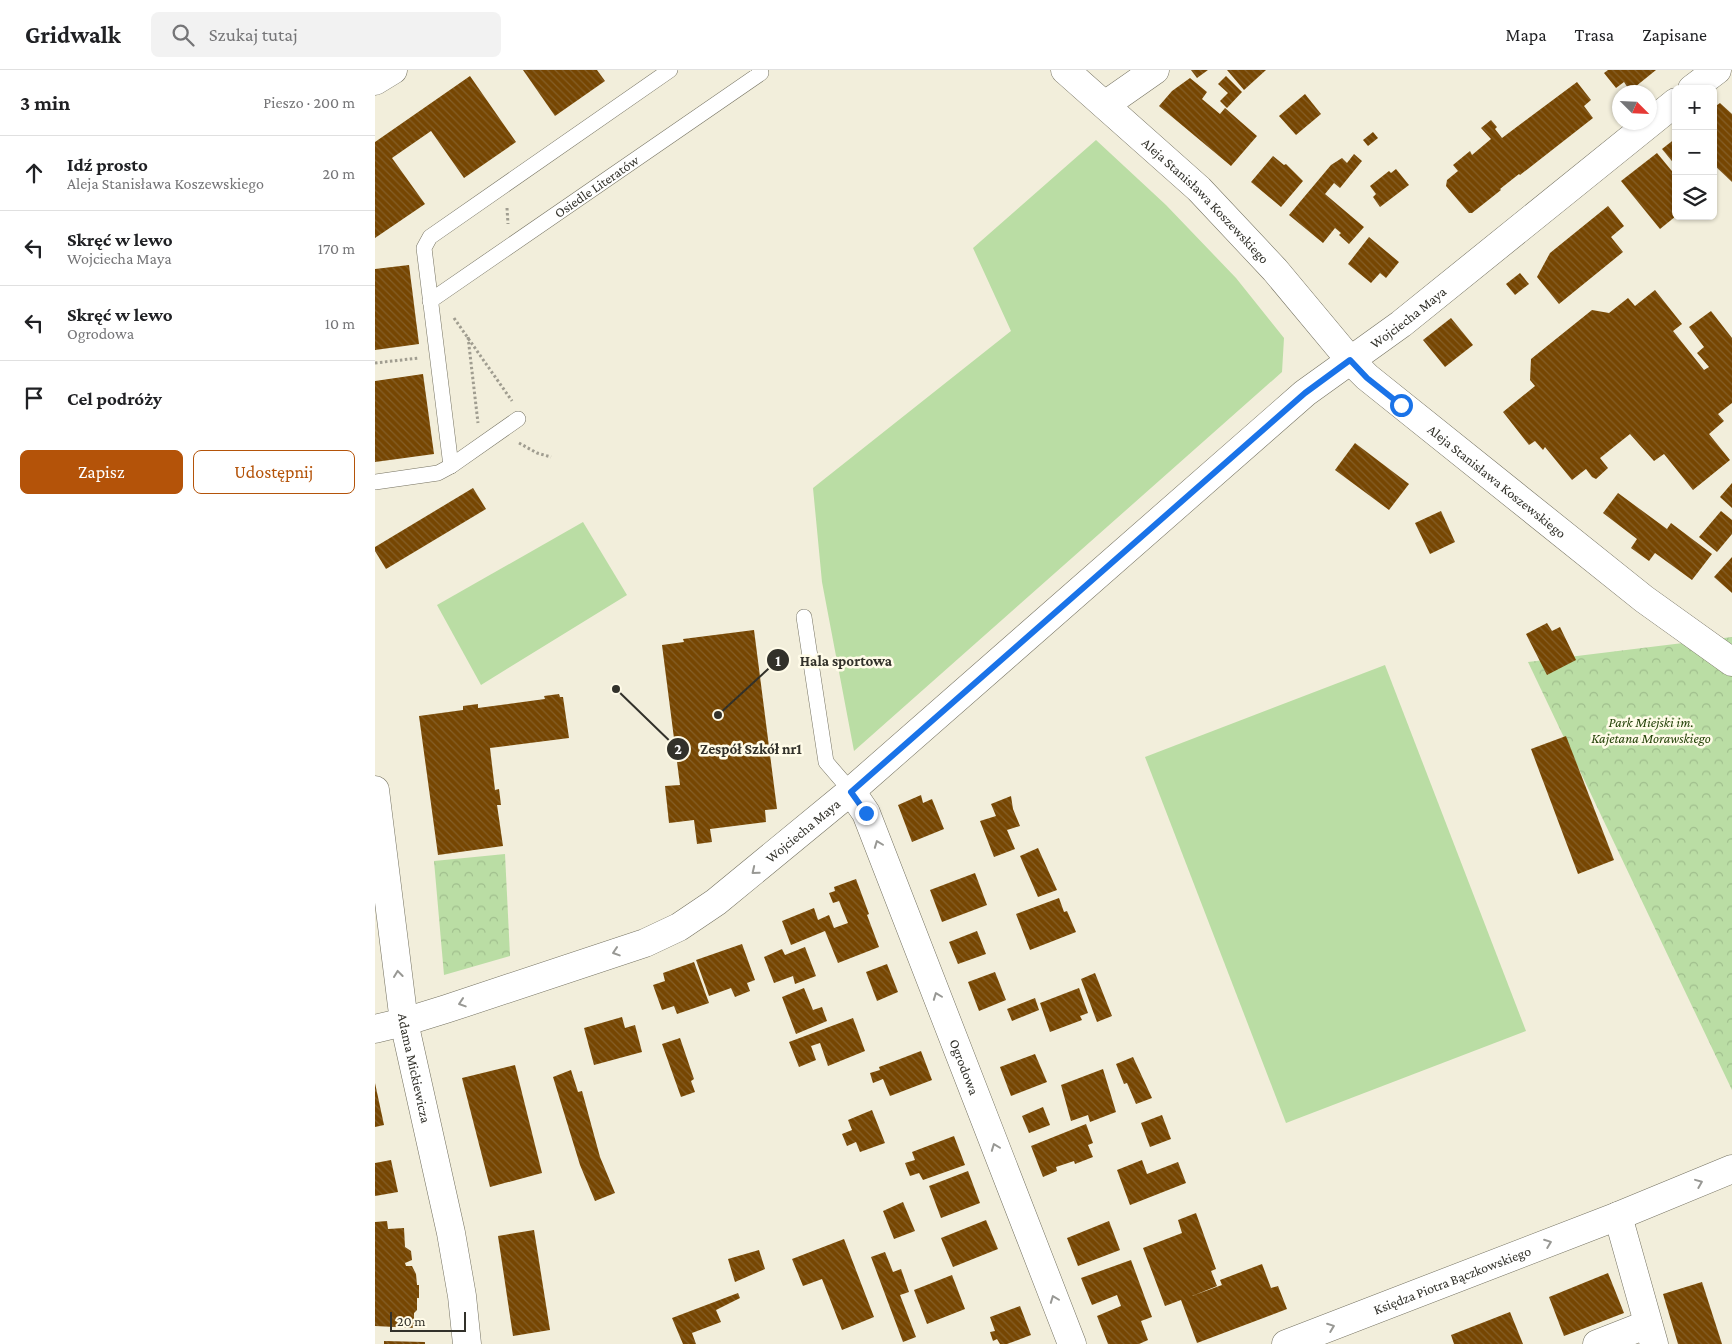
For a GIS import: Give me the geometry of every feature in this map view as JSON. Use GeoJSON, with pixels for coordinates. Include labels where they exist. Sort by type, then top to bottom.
{"type":"FeatureCollection","features":[{"type":"Feature","properties":{"kind":"street"},"geometry":{"type":"LineString","coordinates":[[375,81],[393,70]]}},
{"type":"Feature","properties":{"kind":"street","name":"Aleja Stanisława Koszewskiego"},"geometry":{"type":"LineString","coordinates":[[1065,70],[1199,189],[1275,270],[1367,378],[1636,593],[1732,662]]}},
{"type":"Feature","properties":{"kind":"street"},"geometry":{"type":"LineString","coordinates":[[1105,105],[1155,70]]}},
{"type":"Feature","properties":{"kind":"street"},"geometry":{"type":"LineString","coordinates":[[1697,85],[1717,70]]}},
{"type":"Feature","properties":{"kind":"street","name":"Wojciecha Maya"},"geometry":{"type":"LineString","coordinates":[[375,1029],[404,1022],[645,943],[679,927],[717,902],[851,792],[1305,393],[1401,324],[1672,105]]}},
{"type":"Feature","properties":{"kind":"street","name":"Adama Mickiewicza"},"geometry":{"type":"LineString","coordinates":[[375,790],[404,1022],[451,1233],[462,1296],[467,1344]]}},
{"type":"Feature","properties":{"kind":"street","name":"Ogrodowa"},"geometry":{"type":"LineString","coordinates":[[851,792],[866,813],[1072,1344]]}},
{"type":"Feature","properties":{"kind":"street","name":"Księdza Piotra Bączkowskiego"},"geometry":{"type":"LineString","coordinates":[[1286,1344],[1618,1216],[1732,1169]]}},
{"type":"Feature","properties":{"kind":"street"},"geometry":{"type":"LineString","coordinates":[[1597,1344],[1651,1334],[1618,1216]]}},
{"type":"Feature","properties":{"kind":"lane"},"geometry":{"type":"LineString","coordinates":[[451,466],[424,248],[430,237],[670,70]]}},
{"type":"Feature","properties":{"kind":"lane","name":"Osiedle Literatów"},"geometry":{"type":"LineString","coordinates":[[430,301],[753,78],[761,72],[759,70]]}},
{"type":"Feature","properties":{"kind":"lane"},"geometry":{"type":"LineString","coordinates":[[375,482],[438,473],[451,466],[518,418]]}},
{"type":"Feature","properties":{"kind":"lane"},"geometry":{"type":"LineString","coordinates":[[804,617],[826,762],[851,792]]}},
{"type":"Feature","properties":{"kind":"path"},"geometry":{"type":"LineString","coordinates":[[449,311],[512,402],[518,418]]}},
{"type":"Feature","properties":{"kind":"path"},"geometry":{"type":"LineString","coordinates":[[468,337],[478,423]]}},
{"type":"Feature","properties":{"kind":"path"},"geometry":{"type":"LineString","coordinates":[[375,363],[436,356]]}},
{"type":"Feature","properties":{"kind":"green space"},"geometry":{"type":"Polygon","coordinates":[[[1096,140],[1166,205],[1236,278],[1284,338],[1282,372],[854,751],[822,582],[813,488],[1011,331],[973,248],[1096,140]]]}},
{"type":"Feature","properties":{"kind":"green space"},"geometry":{"type":"Polygon","coordinates":[[[583,522],[627,595],[481,685],[437,605],[583,522]]]}},
{"type":"Feature","properties":{"kind":"green space","name":"Park Miejski im. Kajetana Morawskiego"},"geometry":{"type":"Polygon","coordinates":[[[1732,637],[1732,1090],[1528,662],[1732,637]]]}},
{"type":"Feature","properties":{"kind":"green space"},"geometry":{"type":"Polygon","coordinates":[[[1385,665],[1526,1031],[1286,1123],[1145,757],[1385,665]]]}},
{"type":"Feature","properties":{"kind":"green space"},"geometry":{"type":"Polygon","coordinates":[[[505,854],[510,956],[444,975],[434,861],[505,854]]]}},
{"type":"Feature","properties":{"kind":"building"},"geometry":{"type":"Polygon","coordinates":[[[523,70],[597,70],[605,81],[555,116],[523,70]]]}},
{"type":"Feature","properties":{"kind":"building"},"geometry":{"type":"Polygon","coordinates":[[[1191,70],[1208,70],[1197,78],[1191,70]]]}},
{"type":"Feature","properties":{"kind":"building"},"geometry":{"type":"Polygon","coordinates":[[[1227,70],[1266,70],[1244,90],[1227,70]]]}},
{"type":"Feature","properties":{"kind":"building"},"geometry":{"type":"Polygon","coordinates":[[[1608,70],[1656,70],[1637,85],[1626,85],[1624,82],[1620,85],[1614,85],[1604,73],[1608,70]]]}},
{"type":"Feature","properties":{"kind":"building"},"geometry":{"type":"Polygon","coordinates":[[[470,76],[516,142],[464,178],[431,131],[392,158],[425,204],[375,238],[375,142],[470,76]]]}},
{"type":"Feature","properties":{"kind":"building"},"geometry":{"type":"Polygon","coordinates":[[[1226,76],[1242,92],[1227,108],[1220,101],[1228,93],[1218,84],[1226,76]]]}},
{"type":"Feature","properties":{"kind":"building"},"geometry":{"type":"Polygon","coordinates":[[[1190,78],[1207,92],[1202,99],[1220,114],[1225,108],[1257,136],[1231,166],[1159,106],[1172,91],[1190,78]]]}},
{"type":"Feature","properties":{"kind":"building"},"geometry":{"type":"Polygon","coordinates":[[[1577,82],[1591,100],[1584,106],[1593,118],[1519,174],[1472,213],[1469,213],[1446,186],[1447,180],[1458,171],[1453,165],[1470,151],[1472,155],[1491,139],[1481,128],[1491,120],[1502,138],[1577,82]]]}},
{"type":"Feature","properties":{"kind":"building"},"geometry":{"type":"Polygon","coordinates":[[[1305,94],[1321,114],[1296,135],[1279,116],[1305,94]]]}},
{"type":"Feature","properties":{"kind":"building"},"geometry":{"type":"Polygon","coordinates":[[[1720,103],[1732,114],[1732,182],[1717,168],[1717,105],[1720,103]]]}},
{"type":"Feature","properties":{"kind":"building"},"geometry":{"type":"Polygon","coordinates":[[[1373,132],[1378,138],[1368,146],[1363,140],[1373,132]]]}},
{"type":"Feature","properties":{"kind":"building"},"geometry":{"type":"Polygon","coordinates":[[[1672,141],[1672,161],[1662,149],[1672,141]]]}},
{"type":"Feature","properties":{"kind":"building"},"geometry":{"type":"Polygon","coordinates":[[[1657,153],[1672,171],[1672,219],[1660,229],[1621,181],[1657,153]]]}},
{"type":"Feature","properties":{"kind":"building"},"geometry":{"type":"Polygon","coordinates":[[[1354,154],[1362,161],[1340,188],[1334,183],[1325,194],[1364,227],[1349,244],[1339,235],[1341,233],[1335,228],[1323,243],[1289,215],[1331,165],[1342,158],[1347,163],[1354,154]]]}},
{"type":"Feature","properties":{"kind":"building"},"geometry":{"type":"Polygon","coordinates":[[[1273,156],[1284,165],[1286,164],[1303,181],[1281,207],[1251,182],[1273,156]]]}},
{"type":"Feature","properties":{"kind":"building"},"geometry":{"type":"Polygon","coordinates":[[[1396,169],[1409,185],[1380,207],[1373,197],[1376,194],[1370,186],[1389,171],[1391,173],[1396,169]]]}},
{"type":"Feature","properties":{"kind":"building"},"geometry":{"type":"Polygon","coordinates":[[[1608,206],[1624,226],[1611,237],[1623,252],[1559,304],[1537,277],[1550,253],[1608,206]]]}},
{"type":"Feature","properties":{"kind":"building"},"geometry":{"type":"Polygon","coordinates":[[[1369,237],[1399,262],[1386,278],[1380,273],[1371,283],[1348,264],[1369,237]]]}},
{"type":"Feature","properties":{"kind":"building"},"geometry":{"type":"Polygon","coordinates":[[[409,265],[419,344],[375,350],[375,269],[409,265]]]}},
{"type":"Feature","properties":{"kind":"building"},"geometry":{"type":"Polygon","coordinates":[[[1520,273],[1529,284],[1515,295],[1506,284],[1520,273]]]}},
{"type":"Feature","properties":{"kind":"building"},"geometry":{"type":"Polygon","coordinates":[[[1655,290],[1682,324],[1673,331],[1704,370],[1709,367],[1697,353],[1704,347],[1689,327],[1711,311],[1732,338],[1732,403],[1718,414],[1724,421],[1709,434],[1730,460],[1693,490],[1664,454],[1654,461],[1630,434],[1600,458],[1608,468],[1596,479],[1586,469],[1572,480],[1545,447],[1543,450],[1535,441],[1529,445],[1503,412],[1535,386],[1530,380],[1531,359],[1592,310],[1609,313],[1628,298],[1635,306],[1655,290]]]}},
{"type":"Feature","properties":{"kind":"building"},"geometry":{"type":"Polygon","coordinates":[[[1451,318],[1473,345],[1445,367],[1423,340],[1451,318]]]}},
{"type":"Feature","properties":{"kind":"building"},"geometry":{"type":"Polygon","coordinates":[[[423,374],[434,454],[375,462],[375,381],[423,374]]]}},
{"type":"Feature","properties":{"kind":"building"},"geometry":{"type":"Polygon","coordinates":[[[1355,443],[1409,484],[1389,510],[1335,470],[1355,443]]]}},
{"type":"Feature","properties":{"kind":"building"},"geometry":{"type":"Polygon","coordinates":[[[1732,483],[1732,508],[1720,497],[1732,483]]]}},
{"type":"Feature","properties":{"kind":"building"},"geometry":{"type":"Polygon","coordinates":[[[473,488],[486,509],[386,569],[375,551],[375,547],[473,488]]]}},
{"type":"Feature","properties":{"kind":"building"},"geometry":{"type":"Polygon","coordinates":[[[1618,493],[1667,529],[1671,523],[1712,554],[1692,580],[1655,553],[1649,561],[1631,548],[1637,539],[1603,513],[1618,493]]]}},
{"type":"Feature","properties":{"kind":"building"},"geometry":{"type":"Polygon","coordinates":[[[1441,511],[1455,542],[1430,554],[1415,523],[1441,511]]]}},
{"type":"Feature","properties":{"kind":"building"},"geometry":{"type":"Polygon","coordinates":[[[1721,511],[1732,520],[1732,534],[1717,552],[1699,537],[1721,511]]]}},
{"type":"Feature","properties":{"kind":"building"},"geometry":{"type":"Polygon","coordinates":[[[1732,557],[1732,593],[1714,577],[1732,557]]]}},
{"type":"Feature","properties":{"kind":"building"},"geometry":{"type":"Polygon","coordinates":[[[1547,623],[1552,631],[1560,627],[1576,660],[1547,675],[1526,634],[1547,623]]]}},
{"type":"Feature","properties":{"kind":"building"},"geometry":{"type":"Polygon","coordinates":[[[754,630],[777,809],[765,810],[766,822],[710,829],[712,842],[697,844],[694,820],[669,823],[665,786],[680,785],[662,645],[684,642],[683,639],[754,630]]]}},
{"type":"Feature","properties":{"kind":"building"},"geometry":{"type":"Polygon","coordinates":[[[559,694],[560,697],[563,697],[569,738],[490,748],[495,790],[499,789],[501,805],[497,805],[503,846],[438,855],[419,716],[463,710],[463,706],[478,704],[478,708],[545,699],[544,696],[559,694]]]}},
{"type":"Feature","properties":{"kind":"building"},"geometry":{"type":"Polygon","coordinates":[[[1566,736],[1614,860],[1578,874],[1531,749],[1566,736]]]}},
{"type":"Feature","properties":{"kind":"building"},"geometry":{"type":"Polygon","coordinates":[[[921,795],[923,803],[932,799],[944,829],[912,842],[898,805],[921,795]]]}},
{"type":"Feature","properties":{"kind":"building"},"geometry":{"type":"Polygon","coordinates":[[[1011,796],[1013,809],[1020,826],[1007,830],[1015,849],[994,857],[980,821],[996,816],[991,804],[1011,796]]]}},
{"type":"Feature","properties":{"kind":"building"},"geometry":{"type":"Polygon","coordinates":[[[1038,848],[1057,890],[1038,897],[1020,856],[1038,848]]]}},
{"type":"Feature","properties":{"kind":"building"},"geometry":{"type":"Polygon","coordinates":[[[975,873],[987,905],[942,922],[930,890],[975,873]]]}},
{"type":"Feature","properties":{"kind":"building"},"geometry":{"type":"Polygon","coordinates":[[[856,879],[879,947],[838,963],[825,931],[791,945],[782,921],[814,908],[818,920],[829,915],[834,928],[848,923],[839,901],[833,903],[829,893],[835,891],[834,887],[856,879]]]}},
{"type":"Feature","properties":{"kind":"building"},"geometry":{"type":"Polygon","coordinates":[[[1059,898],[1064,912],[1067,911],[1076,932],[1030,950],[1016,914],[1059,898]]]}},
{"type":"Feature","properties":{"kind":"building"},"geometry":{"type":"Polygon","coordinates":[[[977,931],[986,954],[958,964],[949,942],[977,931]]]}},
{"type":"Feature","properties":{"kind":"building"},"geometry":{"type":"Polygon","coordinates":[[[742,944],[755,980],[747,983],[750,991],[735,997],[731,988],[709,996],[696,960],[742,944]]]}},
{"type":"Feature","properties":{"kind":"building"},"geometry":{"type":"Polygon","coordinates":[[[805,947],[816,976],[795,984],[793,976],[774,983],[764,957],[782,949],[785,955],[805,947]]]}},
{"type":"Feature","properties":{"kind":"building"},"geometry":{"type":"Polygon","coordinates":[[[694,962],[709,1003],[677,1014],[674,1006],[662,1010],[653,985],[665,981],[663,973],[694,962]]]}},
{"type":"Feature","properties":{"kind":"building"},"geometry":{"type":"Polygon","coordinates":[[[887,964],[898,992],[877,1001],[866,972],[887,964]]]}},
{"type":"Feature","properties":{"kind":"building"},"geometry":{"type":"Polygon","coordinates":[[[995,972],[1006,1000],[979,1011],[968,982],[995,972]]]}},
{"type":"Feature","properties":{"kind":"building"},"geometry":{"type":"Polygon","coordinates":[[[1095,973],[1112,1016],[1097,1022],[1081,979],[1095,973]]]}},
{"type":"Feature","properties":{"kind":"building"},"geometry":{"type":"Polygon","coordinates":[[[804,988],[813,1010],[822,1007],[827,1021],[796,1034],[782,997],[804,988]]]}},
{"type":"Feature","properties":{"kind":"building"},"geometry":{"type":"Polygon","coordinates":[[[1079,988],[1088,1013],[1080,1016],[1082,1020],[1050,1032],[1040,1003],[1079,988]]]}},
{"type":"Feature","properties":{"kind":"building"},"geometry":{"type":"Polygon","coordinates":[[[1035,998],[1039,1010],[1012,1021],[1007,1009],[1035,998]]]}},
{"type":"Feature","properties":{"kind":"building"},"geometry":{"type":"Polygon","coordinates":[[[622,1017],[625,1028],[635,1025],[642,1052],[594,1065],[584,1028],[622,1017]]]}},
{"type":"Feature","properties":{"kind":"building"},"geometry":{"type":"Polygon","coordinates":[[[853,1018],[865,1051],[828,1066],[820,1043],[811,1046],[816,1060],[799,1067],[789,1042],[853,1018]]]}},
{"type":"Feature","properties":{"kind":"building"},"geometry":{"type":"Polygon","coordinates":[[[680,1038],[694,1079],[691,1081],[695,1092],[681,1097],[662,1044],[680,1038]]]}},
{"type":"Feature","properties":{"kind":"building"},"geometry":{"type":"Polygon","coordinates":[[[921,1051],[932,1080],[890,1096],[883,1079],[873,1083],[870,1073],[880,1070],[879,1067],[921,1051]]]}},
{"type":"Feature","properties":{"kind":"building"},"geometry":{"type":"Polygon","coordinates":[[[1035,1054],[1047,1082],[1011,1096],[1000,1067],[1035,1054]]]}},
{"type":"Feature","properties":{"kind":"building"},"geometry":{"type":"Polygon","coordinates":[[[1133,1057],[1152,1098],[1136,1104],[1127,1083],[1124,1084],[1116,1064],[1133,1057]]]}},
{"type":"Feature","properties":{"kind":"building"},"geometry":{"type":"Polygon","coordinates":[[[515,1065],[542,1173],[490,1187],[462,1078],[515,1065]]]}},
{"type":"Feature","properties":{"kind":"building"},"geometry":{"type":"Polygon","coordinates":[[[1103,1069],[1116,1112],[1090,1122],[1088,1115],[1071,1121],[1061,1085],[1103,1069]]]}},
{"type":"Feature","properties":{"kind":"building"},"geometry":{"type":"Polygon","coordinates":[[[571,1070],[578,1092],[582,1091],[600,1157],[615,1193],[595,1201],[580,1165],[553,1077],[571,1070]]]}},
{"type":"Feature","properties":{"kind":"building"},"geometry":{"type":"Polygon","coordinates":[[[375,1083],[384,1125],[375,1127],[375,1083]]]}},
{"type":"Feature","properties":{"kind":"building"},"geometry":{"type":"Polygon","coordinates":[[[1043,1107],[1050,1125],[1029,1133],[1022,1116],[1043,1107]]]}},
{"type":"Feature","properties":{"kind":"building"},"geometry":{"type":"Polygon","coordinates":[[[872,1110],[885,1143],[860,1152],[856,1142],[847,1146],[842,1134],[852,1130],[848,1120],[872,1110]]]}},
{"type":"Feature","properties":{"kind":"building"},"geometry":{"type":"Polygon","coordinates":[[[1162,1115],[1171,1139],[1150,1147],[1141,1123],[1162,1115]]]}},
{"type":"Feature","properties":{"kind":"building"},"geometry":{"type":"Polygon","coordinates":[[[1086,1124],[1093,1143],[1088,1145],[1093,1157],[1075,1164],[1074,1161],[1056,1167],[1057,1171],[1043,1177],[1031,1146],[1086,1124]]]}},
{"type":"Feature","properties":{"kind":"building"},"geometry":{"type":"Polygon","coordinates":[[[954,1136],[965,1165],[923,1180],[919,1173],[910,1176],[905,1163],[915,1160],[912,1152],[954,1136]]]}},
{"type":"Feature","properties":{"kind":"building"},"geometry":{"type":"Polygon","coordinates":[[[391,1160],[398,1192],[375,1196],[375,1163],[391,1160]]]}},
{"type":"Feature","properties":{"kind":"building"},"geometry":{"type":"Polygon","coordinates":[[[1142,1160],[1147,1174],[1178,1162],[1186,1183],[1130,1205],[1117,1170],[1142,1160]]]}},
{"type":"Feature","properties":{"kind":"building"},"geometry":{"type":"Polygon","coordinates":[[[968,1171],[980,1203],[941,1218],[929,1186],[968,1171]]]}},
{"type":"Feature","properties":{"kind":"building"},"geometry":{"type":"Polygon","coordinates":[[[903,1202],[915,1231],[894,1239],[883,1211],[903,1202]]]}},
{"type":"Feature","properties":{"kind":"building"},"geometry":{"type":"Polygon","coordinates":[[[1196,1213],[1216,1269],[1211,1271],[1217,1286],[1192,1296],[1222,1285],[1220,1280],[1262,1264],[1271,1288],[1278,1286],[1287,1309],[1197,1343],[1181,1300],[1165,1306],[1143,1248],[1182,1233],[1178,1220],[1196,1213]]]}},
{"type":"Feature","properties":{"kind":"building"},"geometry":{"type":"Polygon","coordinates":[[[986,1220],[998,1249],[953,1267],[941,1238],[986,1220]]]}},
{"type":"Feature","properties":{"kind":"building"},"geometry":{"type":"Polygon","coordinates":[[[387,1221],[388,1229],[404,1228],[405,1247],[411,1251],[412,1260],[405,1263],[406,1266],[412,1266],[416,1274],[417,1285],[419,1285],[417,1310],[414,1313],[414,1328],[375,1326],[375,1222],[387,1221]]]}},
{"type":"Feature","properties":{"kind":"building"},"geometry":{"type":"Polygon","coordinates":[[[1109,1221],[1120,1250],[1078,1266],[1067,1238],[1109,1221]]]}},
{"type":"Feature","properties":{"kind":"building"},"geometry":{"type":"Polygon","coordinates":[[[534,1230],[550,1330],[513,1336],[498,1236],[534,1230]]]}},
{"type":"Feature","properties":{"kind":"building"},"geometry":{"type":"Polygon","coordinates":[[[844,1239],[874,1317],[842,1330],[822,1279],[803,1286],[792,1259],[844,1239]]]}},
{"type":"Feature","properties":{"kind":"building"},"geometry":{"type":"Polygon","coordinates":[[[759,1250],[765,1269],[735,1282],[728,1259],[759,1250]]]}},
{"type":"Feature","properties":{"kind":"building"},"geometry":{"type":"Polygon","coordinates":[[[885,1252],[893,1272],[901,1269],[909,1292],[900,1295],[916,1337],[903,1342],[871,1257],[885,1252]]]}},
{"type":"Feature","properties":{"kind":"building"},"geometry":{"type":"Polygon","coordinates":[[[1131,1260],[1152,1317],[1141,1321],[1148,1340],[1139,1344],[1108,1344],[1097,1316],[1121,1306],[1117,1295],[1092,1305],[1081,1278],[1131,1260]]]}},
{"type":"Feature","properties":{"kind":"building"},"geometry":{"type":"Polygon","coordinates":[[[1608,1273],[1624,1313],[1564,1336],[1549,1297],[1608,1273]]]}},
{"type":"Feature","properties":{"kind":"building"},"geometry":{"type":"Polygon","coordinates":[[[952,1275],[965,1309],[927,1324],[914,1290],[952,1275]]]}},
{"type":"Feature","properties":{"kind":"building"},"geometry":{"type":"Polygon","coordinates":[[[1702,1282],[1722,1344],[1678,1344],[1663,1294],[1702,1282]]]}},
{"type":"Feature","properties":{"kind":"building"},"geometry":{"type":"Polygon","coordinates":[[[738,1293],[740,1298],[716,1310],[721,1322],[692,1333],[696,1344],[683,1344],[672,1318],[738,1293]]]}},
{"type":"Feature","properties":{"kind":"building"},"geometry":{"type":"Polygon","coordinates":[[[1020,1306],[1031,1335],[1007,1344],[1000,1344],[997,1339],[993,1341],[990,1332],[995,1331],[990,1317],[1020,1306]]]}},
{"type":"Feature","properties":{"kind":"building"},"geometry":{"type":"Polygon","coordinates":[[[1510,1312],[1523,1344],[1454,1344],[1451,1335],[1510,1312]]]}},
{"type":"Feature","properties":{"kind":"building"},"geometry":{"type":"Polygon","coordinates":[[[384,1341],[425,1342],[425,1344],[384,1344],[384,1341]]]}},
{"type":"Feature","properties":{"kind":"place","name":"Zespół Szkół nr1"},"geometry":{"type":"Point","coordinates":[616,689]}},
{"type":"Feature","properties":{"kind":"place","name":"Hala sportowa"},"geometry":{"type":"Point","coordinates":[718,715]}},
{"type":"Feature","properties":{"kind":"route"},"geometry":{"type":"LineString","coordinates":[[866,813],[851,792],[1305,393],[1350,360],[1367,378],[1401,405]]}}]}
